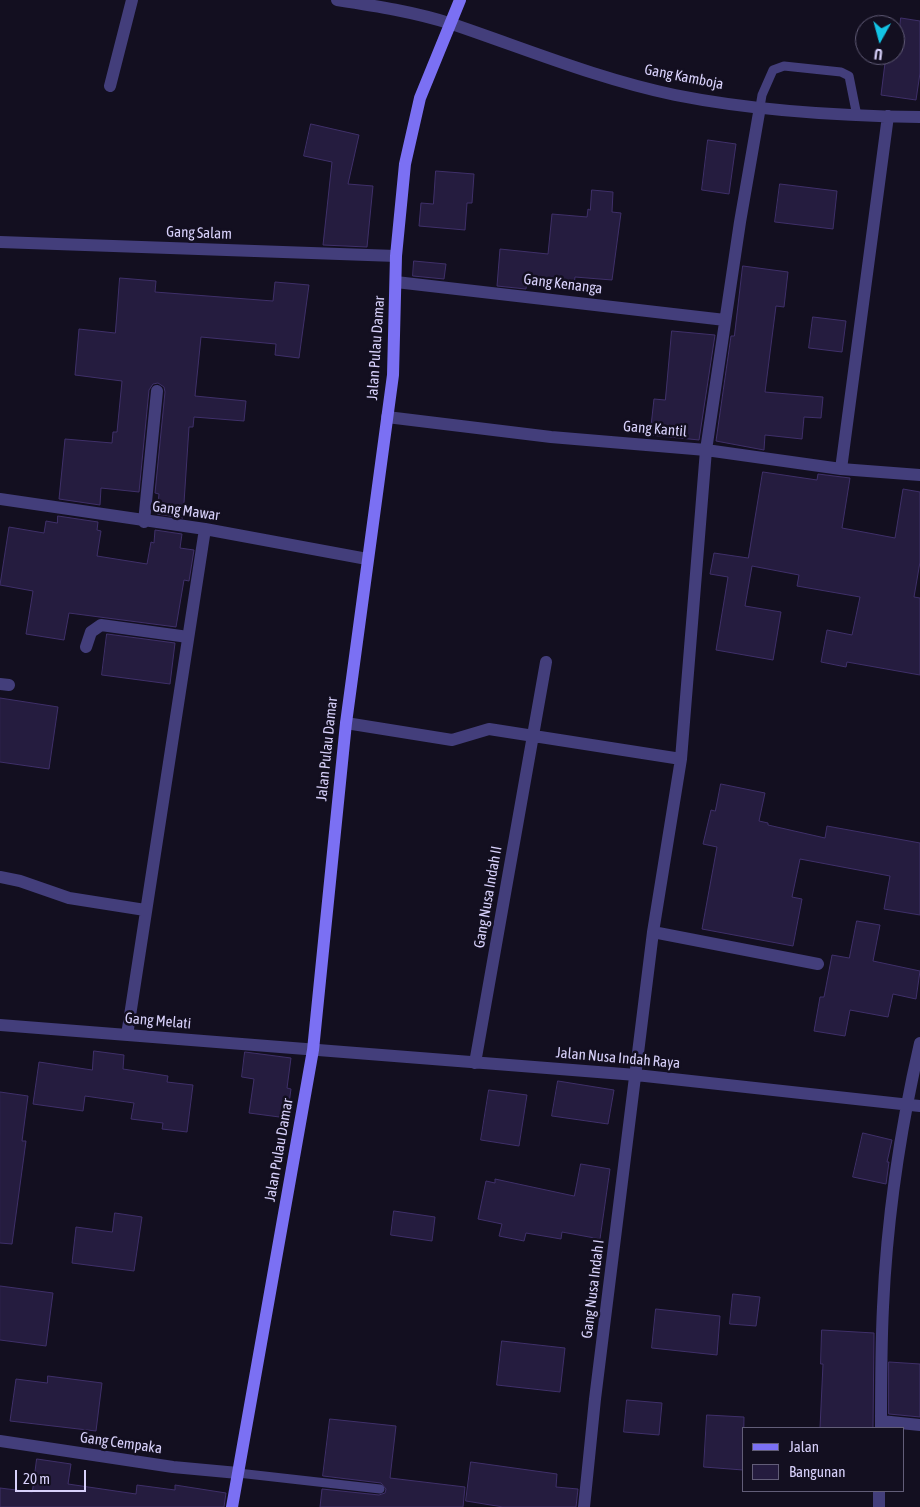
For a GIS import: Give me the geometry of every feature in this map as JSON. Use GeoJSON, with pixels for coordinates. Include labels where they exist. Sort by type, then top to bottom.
{"type":"FeatureCollection","features":[{"type":"Feature","properties":{"kind":"street"},"geometry":{"type":"LineString","coordinates":[[110,86],[132,0]]}},
{"type":"Feature","properties":{"kind":"street","name":"Gang Kamboja"},"geometry":{"type":"LineString","coordinates":[[337,0],[399,10],[450,24],[583,70],[675,95],[760,107],[857,116],[920,117]]}},
{"type":"Feature","properties":{"kind":"street","name":"Jalan Pulau Damar"},"geometry":{"type":"LineString","coordinates":[[232,1507],[273,1285],[313,1050],[346,723],[393,375],[396,256],[405,164],[420,98],[460,0]]}},
{"type":"Feature","properties":{"kind":"street","name":"Gang Nusa Indah I"},"geometry":{"type":"LineString","coordinates":[[584,1507],[595,1399],[653,932],[681,759],[706,450],[760,107]]}},
{"type":"Feature","properties":{"kind":"street"},"geometry":{"type":"LineString","coordinates":[[842,469],[888,116]]}},
{"type":"Feature","properties":{"kind":"street","name":"Gang Salam"},"geometry":{"type":"LineString","coordinates":[[0,242],[396,256]]}},
{"type":"Feature","properties":{"kind":"street","name":"Gang Kenanga"},"geometry":{"type":"LineString","coordinates":[[396,282],[726,320]]}},
{"type":"Feature","properties":{"kind":"street"},"geometry":{"type":"LineString","coordinates":[[144,522],[156,391]]}},
{"type":"Feature","properties":{"kind":"street","name":"Gang Kantil"},"geometry":{"type":"LineString","coordinates":[[387,417],[551,437],[706,450],[842,469],[920,475]]}},
{"type":"Feature","properties":{"kind":"street","name":"Gang Mawar"},"geometry":{"type":"LineString","coordinates":[[0,499],[144,522],[205,529],[367,559]]}},
{"type":"Feature","properties":{"kind":"street"},"geometry":{"type":"LineString","coordinates":[[127,1035],[170,769],[205,529]]}},
{"type":"Feature","properties":{"kind":"street"},"geometry":{"type":"LineString","coordinates":[[86,647],[91,632],[101,625],[188,638]]}},
{"type":"Feature","properties":{"kind":"street","name":"Gang Nusa Indah II"},"geometry":{"type":"LineString","coordinates":[[474,1063],[546,662]]}},
{"type":"Feature","properties":{"kind":"street"},"geometry":{"type":"LineString","coordinates":[[346,723],[452,740],[489,729],[681,759]]}},
{"type":"Feature","properties":{"kind":"street"},"geometry":{"type":"LineString","coordinates":[[0,877],[20,881],[69,898],[146,910]]}},
{"type":"Feature","properties":{"kind":"street"},"geometry":{"type":"LineString","coordinates":[[653,932],[818,964]]}},
{"type":"Feature","properties":{"kind":"street","name":"Gang Melati"},"geometry":{"type":"LineString","coordinates":[[0,1025],[313,1050]]}},
{"type":"Feature","properties":{"kind":"street"},"geometry":{"type":"LineString","coordinates":[[920,1043],[906,1104],[893,1192],[883,1306],[881,1425],[920,1425]]}},
{"type":"Feature","properties":{"kind":"street","name":"Jalan Nusa Indah Raya"},"geometry":{"type":"LineString","coordinates":[[313,1050],[636,1074],[920,1106]]}},
{"type":"Feature","properties":{"kind":"street","name":"Gang Cempaka"},"geometry":{"type":"LineString","coordinates":[[0,1441],[173,1466],[238,1472]]}},
{"type":"Feature","properties":{"kind":"street"},"geometry":{"type":"LineString","coordinates":[[879,1492],[879,1507]]}},
{"type":"Feature","properties":{"kind":"lane"},"geometry":{"type":"LineString","coordinates":[[760,107],[762,95],[774,70],[784,66],[841,72],[849,76],[857,116]]}},
{"type":"Feature","properties":{"kind":"lane"},"geometry":{"type":"LineString","coordinates":[[238,1472],[380,1489]]}},
{"type":"Feature","properties":{"kind":"building"},"geometry":{"type":"Polygon","coordinates":[[[905,19],[920,21],[920,73],[916,100],[881,95],[885,65],[905,65],[905,19]]]}},
{"type":"Feature","properties":{"kind":"building"},"geometry":{"type":"Polygon","coordinates":[[[311,124],[359,135],[348,184],[373,186],[367,247],[323,245],[332,162],[304,156],[311,124]]]}},
{"type":"Feature","properties":{"kind":"building"},"geometry":{"type":"Polygon","coordinates":[[[708,140],[736,144],[729,194],[702,190],[708,140]]]}},
{"type":"Feature","properties":{"kind":"building"},"geometry":{"type":"Polygon","coordinates":[[[436,171],[474,174],[472,203],[467,203],[465,230],[419,226],[421,203],[433,204],[436,171]]]}},
{"type":"Feature","properties":{"kind":"building"},"geometry":{"type":"Polygon","coordinates":[[[780,184],[837,191],[833,229],[775,222],[780,184]]]}},
{"type":"Feature","properties":{"kind":"building"},"geometry":{"type":"Polygon","coordinates":[[[592,190],[613,192],[612,212],[621,213],[612,280],[575,277],[574,285],[527,281],[526,289],[497,286],[500,249],[548,254],[552,214],[587,217],[588,209],[590,210],[592,190]]]}},
{"type":"Feature","properties":{"kind":"building"},"geometry":{"type":"Polygon","coordinates":[[[414,261],[446,264],[444,279],[413,276],[414,261]]]}},
{"type":"Feature","properties":{"kind":"building"},"geometry":{"type":"Polygon","coordinates":[[[743,266],[788,272],[784,307],[776,306],[765,392],[823,397],[821,418],[804,417],[802,439],[765,435],[764,450],[716,441],[731,336],[734,336],[743,266]]]}},
{"type":"Feature","properties":{"kind":"building"},"geometry":{"type":"Polygon","coordinates":[[[120,278],[156,281],[155,292],[273,301],[275,282],[309,285],[299,358],[275,355],[276,344],[201,337],[195,396],[246,401],[244,421],[194,417],[193,427],[189,427],[183,518],[157,514],[159,494],[155,493],[165,392],[164,387],[158,383],[153,384],[149,390],[139,492],[101,488],[100,505],[59,499],[65,439],[112,443],[113,432],[117,432],[122,381],[75,375],[79,329],[115,333],[120,278]]]}},
{"type":"Feature","properties":{"kind":"building"},"geometry":{"type":"Polygon","coordinates":[[[813,317],[846,321],[842,352],[809,348],[813,317]]]}},
{"type":"Feature","properties":{"kind":"building"},"geometry":{"type":"Polygon","coordinates":[[[672,331],[715,335],[699,440],[650,435],[654,399],[665,400],[672,331]]]}},
{"type":"Feature","properties":{"kind":"building"},"geometry":{"type":"Polygon","coordinates":[[[763,472],[817,480],[818,474],[850,478],[842,528],[895,538],[903,489],[920,492],[920,562],[914,597],[920,598],[920,675],[847,662],[846,667],[821,662],[827,630],[852,635],[860,597],[797,586],[799,575],[752,566],[745,606],[781,612],[773,660],[716,650],[728,577],[710,574],[714,553],[748,558],[763,472]]]}},
{"type":"Feature","properties":{"kind":"building"},"geometry":{"type":"Polygon","coordinates":[[[58,516],[98,522],[97,530],[101,531],[97,556],[147,564],[151,542],[154,543],[155,530],[182,534],[180,548],[194,550],[189,581],[184,580],[176,627],[69,613],[64,640],[26,634],[33,591],[0,585],[9,527],[44,533],[46,521],[57,523],[58,516]]]}},
{"type":"Feature","properties":{"kind":"building"},"geometry":{"type":"Polygon","coordinates":[[[107,634],[175,643],[170,684],[102,675],[107,634]]]}},
{"type":"Feature","properties":{"kind":"building"},"geometry":{"type":"Polygon","coordinates":[[[0,698],[58,707],[49,769],[0,762],[0,698]]]}},
{"type":"Feature","properties":{"kind":"building"},"geometry":{"type":"Polygon","coordinates":[[[721,784],[765,793],[759,821],[768,823],[768,825],[825,838],[827,826],[920,843],[920,915],[884,909],[890,876],[800,859],[792,897],[802,899],[793,946],[702,929],[717,847],[703,844],[711,810],[715,811],[721,784]]]}},
{"type":"Feature","properties":{"kind":"building"},"geometry":{"type":"Polygon","coordinates":[[[857,921],[880,925],[873,961],[920,971],[916,999],[893,994],[888,1017],[850,1010],[845,1036],[814,1031],[820,997],[824,997],[832,955],[849,958],[857,921]]]}},
{"type":"Feature","properties":{"kind":"building"},"geometry":{"type":"Polygon","coordinates":[[[94,1051],[124,1055],[123,1069],[168,1076],[167,1082],[193,1085],[187,1132],[162,1129],[163,1123],[131,1119],[134,1103],[85,1096],[83,1111],[33,1104],[39,1062],[92,1070],[94,1051]]]}},
{"type":"Feature","properties":{"kind":"building"},"geometry":{"type":"Polygon","coordinates":[[[245,1052],[291,1058],[287,1088],[291,1089],[287,1118],[249,1113],[254,1079],[242,1077],[245,1052]]]}},
{"type":"Feature","properties":{"kind":"building"},"geometry":{"type":"Polygon","coordinates":[[[558,1081],[614,1090],[608,1124],[552,1116],[558,1081]]]}},
{"type":"Feature","properties":{"kind":"building"},"geometry":{"type":"Polygon","coordinates":[[[489,1090],[527,1095],[519,1146],[481,1140],[489,1090]]]}},
{"type":"Feature","properties":{"kind":"building"},"geometry":{"type":"Polygon","coordinates":[[[0,1092],[28,1096],[22,1141],[26,1141],[12,1244],[0,1243],[0,1092]]]}},
{"type":"Feature","properties":{"kind":"building"},"geometry":{"type":"Polygon","coordinates":[[[863,1133],[892,1140],[887,1162],[889,1162],[886,1184],[853,1177],[863,1133]]]}},
{"type":"Feature","properties":{"kind":"building"},"geometry":{"type":"Polygon","coordinates":[[[581,1164],[610,1169],[600,1239],[562,1232],[561,1239],[526,1233],[524,1241],[499,1236],[502,1224],[478,1219],[486,1181],[495,1183],[495,1179],[574,1196],[581,1164]]]}},
{"type":"Feature","properties":{"kind":"building"},"geometry":{"type":"Polygon","coordinates":[[[394,1211],[435,1217],[432,1241],[391,1235],[394,1211]]]}},
{"type":"Feature","properties":{"kind":"building"},"geometry":{"type":"Polygon","coordinates":[[[115,1213],[142,1217],[134,1271],[72,1263],[76,1227],[112,1232],[115,1213]]]}},
{"type":"Feature","properties":{"kind":"building"},"geometry":{"type":"Polygon","coordinates":[[[0,1286],[53,1293],[46,1346],[0,1340],[0,1286]]]}},
{"type":"Feature","properties":{"kind":"building"},"geometry":{"type":"Polygon","coordinates":[[[733,1294],[760,1297],[756,1326],[730,1324],[733,1294]]]}},
{"type":"Feature","properties":{"kind":"building"},"geometry":{"type":"Polygon","coordinates":[[[656,1309],[720,1316],[717,1355],[652,1348],[656,1309]]]}},
{"type":"Feature","properties":{"kind":"building"},"geometry":{"type":"Polygon","coordinates":[[[822,1330],[874,1333],[873,1427],[820,1427],[823,1364],[821,1364],[822,1330]]]}},
{"type":"Feature","properties":{"kind":"building"},"geometry":{"type":"Polygon","coordinates":[[[502,1341],[565,1348],[560,1392],[497,1385],[502,1341]]]}},
{"type":"Feature","properties":{"kind":"building"},"geometry":{"type":"Polygon","coordinates":[[[889,1362],[920,1364],[920,1417],[889,1414],[889,1362]]]}},
{"type":"Feature","properties":{"kind":"building"},"geometry":{"type":"Polygon","coordinates":[[[48,1376],[102,1383],[96,1431],[10,1421],[16,1379],[47,1383],[48,1376]]]}},
{"type":"Feature","properties":{"kind":"building"},"geometry":{"type":"Polygon","coordinates":[[[627,1400],[662,1403],[659,1435],[624,1432],[627,1400]]]}},
{"type":"Feature","properties":{"kind":"building"},"geometry":{"type":"Polygon","coordinates":[[[707,1415],[744,1417],[744,1427],[742,1427],[742,1470],[704,1467],[707,1415]]]}},
{"type":"Feature","properties":{"kind":"building"},"geometry":{"type":"Polygon","coordinates":[[[330,1419],[396,1426],[390,1478],[465,1487],[463,1507],[320,1507],[322,1489],[379,1495],[385,1493],[386,1489],[381,1483],[323,1476],[330,1419]]]}},
{"type":"Feature","properties":{"kind":"building"},"geometry":{"type":"Polygon","coordinates":[[[37,1459],[71,1464],[68,1484],[136,1494],[137,1485],[175,1490],[175,1485],[226,1493],[224,1507],[0,1507],[0,1488],[32,1492],[37,1459]]]}},
{"type":"Feature","properties":{"kind":"building"},"geometry":{"type":"Polygon","coordinates":[[[471,1462],[557,1474],[556,1487],[578,1489],[576,1507],[503,1507],[466,1501],[471,1462]]]}}]}
